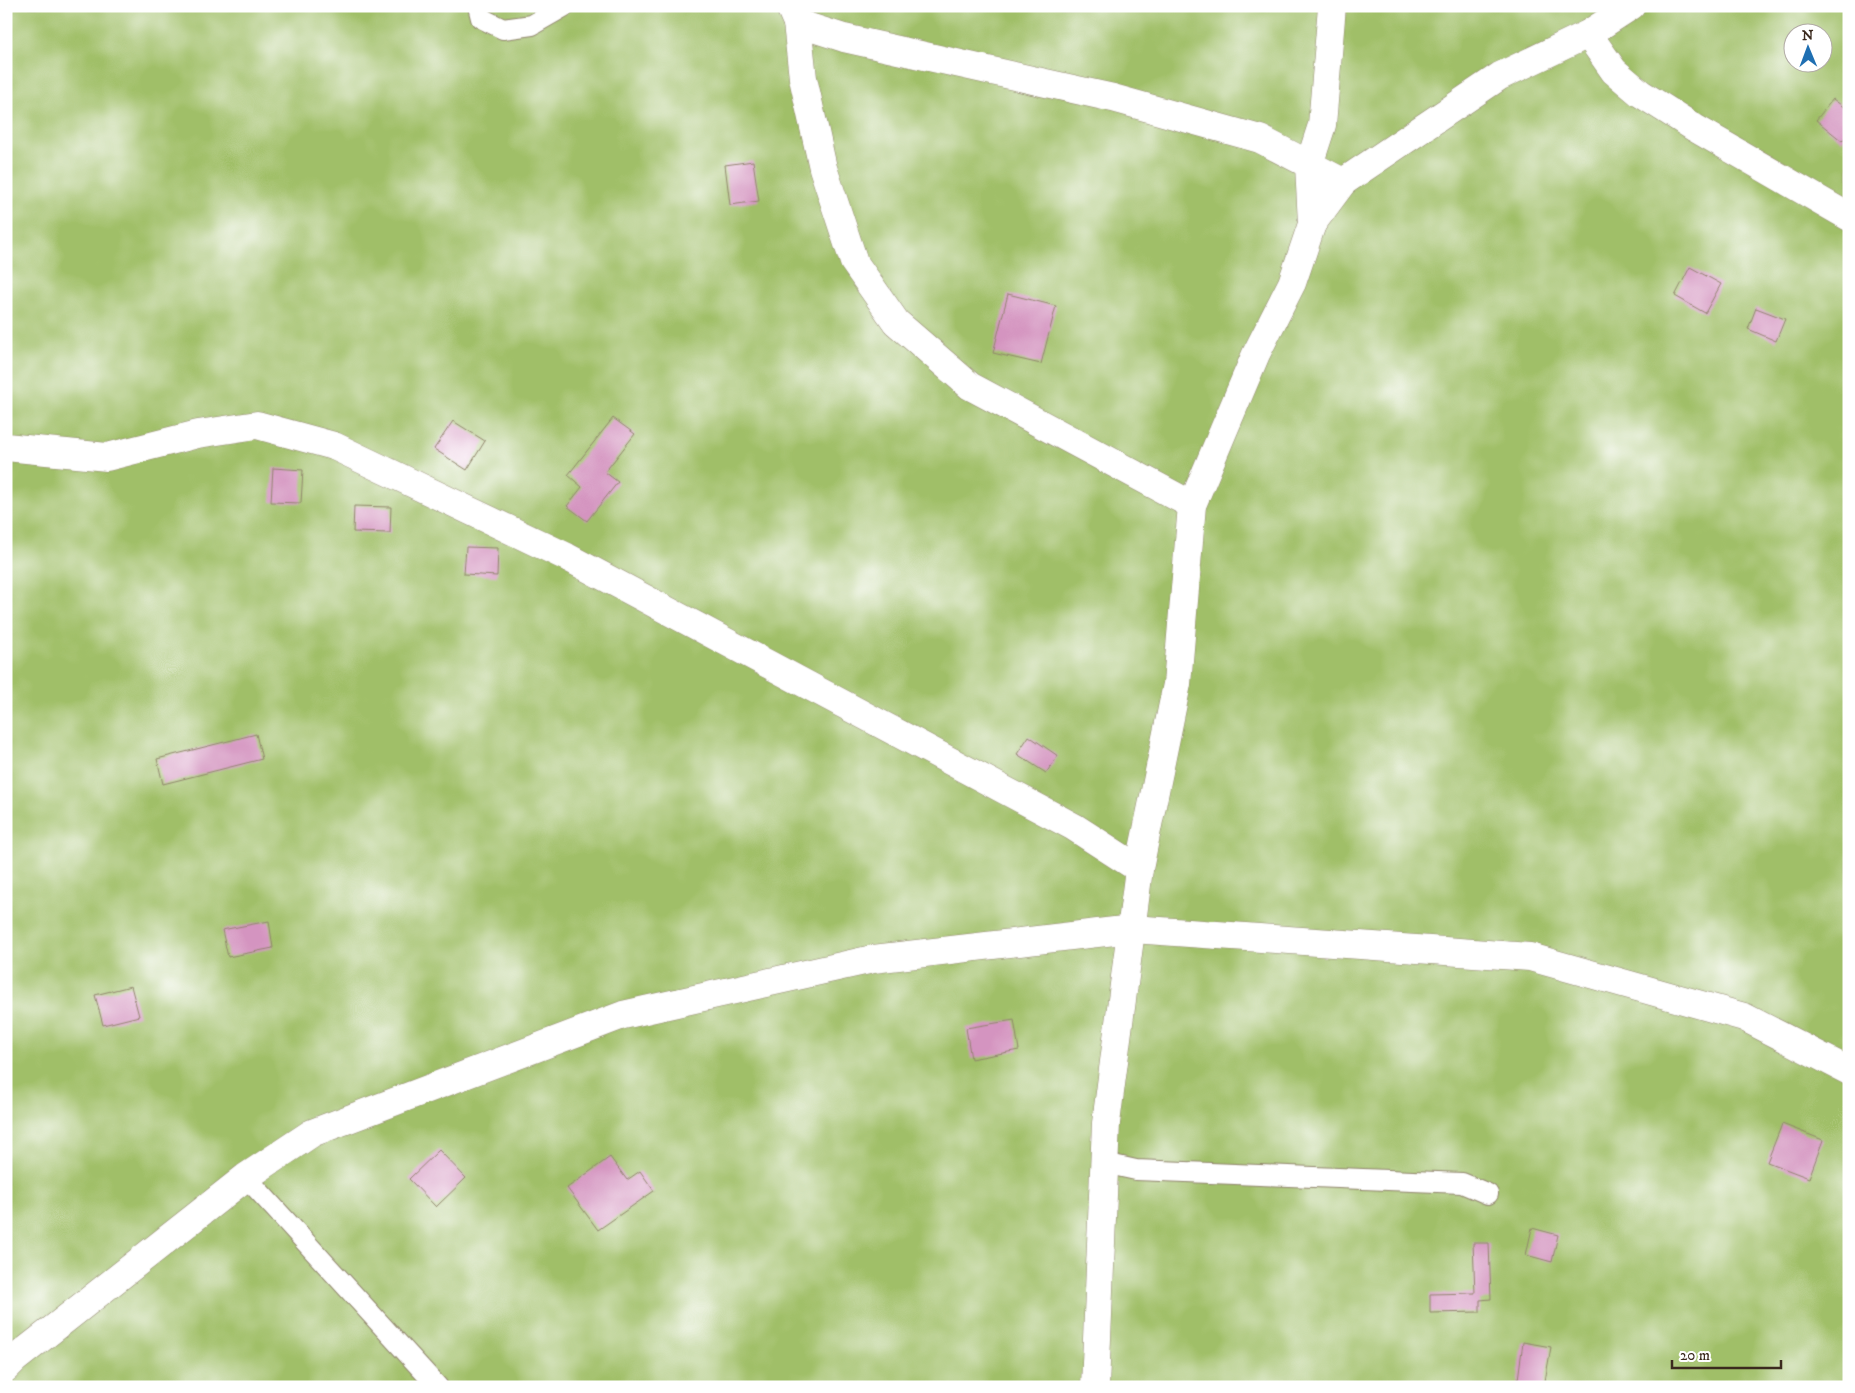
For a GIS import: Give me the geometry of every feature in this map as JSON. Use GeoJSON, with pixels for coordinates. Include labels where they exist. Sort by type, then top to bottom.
{"type":"FeatureCollection","features":[{"type":"Feature","properties":{"kind":"street"},"geometry":{"type":"LineString","coordinates":[[1312,224],[1309,165],[1322,125],[1332,6]]}},
{"type":"Feature","properties":{"kind":"street"},"geometry":{"type":"LineString","coordinates":[[1096,1387],[1106,1123],[1139,868],[1177,684],[1192,506],[1256,354],[1292,283],[1312,224],[1343,182],[1500,76],[1588,34],[1631,6]]}},
{"type":"Feature","properties":{"kind":"street"},"geometry":{"type":"LineString","coordinates":[[793,15],[844,38],[1113,98],[1260,138],[1343,182]]}},
{"type":"Feature","properties":{"kind":"street"},"geometry":{"type":"LineString","coordinates":[[793,15],[803,78],[823,168],[854,262],[896,322],[970,386],[1192,506]]}},
{"type":"Feature","properties":{"kind":"street"},"geometry":{"type":"LineString","coordinates":[[1588,34],[1614,71],[1640,93],[1695,128],[1849,217]]}},
{"type":"Feature","properties":{"kind":"street"},"geometry":{"type":"LineString","coordinates":[[6,447],[108,457],[198,434],[257,425],[334,446],[567,557],[1074,827],[1139,868]]}},
{"type":"Feature","properties":{"kind":"street"},"geometry":{"type":"LineString","coordinates":[[6,1368],[246,1177],[312,1133],[623,1014],[873,959],[1132,929],[1530,957],[1744,1017],[1849,1071]]}},
{"type":"Feature","properties":{"kind":"lane"},"geometry":{"type":"LineString","coordinates":[[478,6],[481,18],[503,29],[532,24],[565,6]]}},
{"type":"Feature","properties":{"kind":"lane"},"geometry":{"type":"LineString","coordinates":[[1104,1163],[1136,1170],[1462,1183],[1488,1194]]}},
{"type":"Feature","properties":{"kind":"lane"},"geometry":{"type":"LineString","coordinates":[[246,1177],[438,1387]]}},
{"type":"Feature","properties":{"kind":"green space"},"geometry":{"type":"Polygon","coordinates":[[[6,6],[1849,6],[1849,1387],[6,1387],[6,6]]]}},
{"type":"Feature","properties":{"kind":"building"},"geometry":{"type":"Polygon","coordinates":[[[1833,99],[1849,111],[1849,133],[1842,141],[1816,120],[1833,99]]]}},
{"type":"Feature","properties":{"kind":"building"},"geometry":{"type":"Polygon","coordinates":[[[753,161],[759,201],[730,205],[725,165],[753,161]]]}},
{"type":"Feature","properties":{"kind":"building"},"geometry":{"type":"Polygon","coordinates":[[[1690,267],[1721,284],[1705,313],[1675,296],[1690,267]]]}},
{"type":"Feature","properties":{"kind":"building"},"geometry":{"type":"Polygon","coordinates":[[[1008,294],[1056,306],[1041,364],[993,353],[1008,294]]]}},
{"type":"Feature","properties":{"kind":"building"},"geometry":{"type":"Polygon","coordinates":[[[1756,308],[1785,319],[1776,341],[1748,329],[1756,308]]]}},
{"type":"Feature","properties":{"kind":"building"},"geometry":{"type":"Polygon","coordinates":[[[613,418],[635,434],[605,472],[618,482],[587,521],[567,506],[582,487],[568,475],[613,418]]]}},
{"type":"Feature","properties":{"kind":"building"},"geometry":{"type":"Polygon","coordinates":[[[453,421],[485,441],[467,470],[434,449],[453,421]]]}},
{"type":"Feature","properties":{"kind":"building"},"geometry":{"type":"Polygon","coordinates":[[[273,468],[303,470],[301,503],[271,502],[273,468]]]}},
{"type":"Feature","properties":{"kind":"building"},"geometry":{"type":"Polygon","coordinates":[[[354,506],[391,507],[390,533],[353,532],[354,506]]]}},
{"type":"Feature","properties":{"kind":"building"},"geometry":{"type":"Polygon","coordinates":[[[466,547],[498,548],[497,576],[464,574],[466,547]]]}},
{"type":"Feature","properties":{"kind":"building"},"geometry":{"type":"Polygon","coordinates":[[[256,734],[262,759],[163,784],[157,759],[256,734]]]}},
{"type":"Feature","properties":{"kind":"building"},"geometry":{"type":"Polygon","coordinates":[[[1029,736],[1058,756],[1046,773],[1017,754],[1029,736]]]}},
{"type":"Feature","properties":{"kind":"building"},"geometry":{"type":"Polygon","coordinates":[[[269,921],[273,948],[228,957],[222,930],[269,921]]]}},
{"type":"Feature","properties":{"kind":"building"},"geometry":{"type":"Polygon","coordinates":[[[131,986],[139,1016],[103,1025],[95,995],[131,986]]]}},
{"type":"Feature","properties":{"kind":"building"},"geometry":{"type":"Polygon","coordinates":[[[1014,1020],[1019,1050],[971,1059],[966,1028],[1014,1020]]]}},
{"type":"Feature","properties":{"kind":"building"},"geometry":{"type":"Polygon","coordinates":[[[1782,1124],[1823,1140],[1809,1178],[1767,1162],[1782,1124]]]}},
{"type":"Feature","properties":{"kind":"building"},"geometry":{"type":"Polygon","coordinates":[[[439,1150],[466,1178],[436,1207],[409,1179],[439,1150]]]}},
{"type":"Feature","properties":{"kind":"building"},"geometry":{"type":"Polygon","coordinates":[[[610,1157],[627,1180],[640,1171],[654,1191],[598,1230],[567,1188],[610,1157]]]}},
{"type":"Feature","properties":{"kind":"building"},"geometry":{"type":"Polygon","coordinates":[[[1532,1228],[1558,1235],[1552,1262],[1526,1255],[1532,1228]]]}},
{"type":"Feature","properties":{"kind":"building"},"geometry":{"type":"Polygon","coordinates":[[[1473,1243],[1489,1243],[1491,1299],[1480,1300],[1480,1312],[1430,1313],[1430,1294],[1475,1293],[1473,1243]]]}},
{"type":"Feature","properties":{"kind":"building"},"geometry":{"type":"Polygon","coordinates":[[[1523,1342],[1551,1347],[1544,1387],[1517,1387],[1523,1342]]]}}]}
